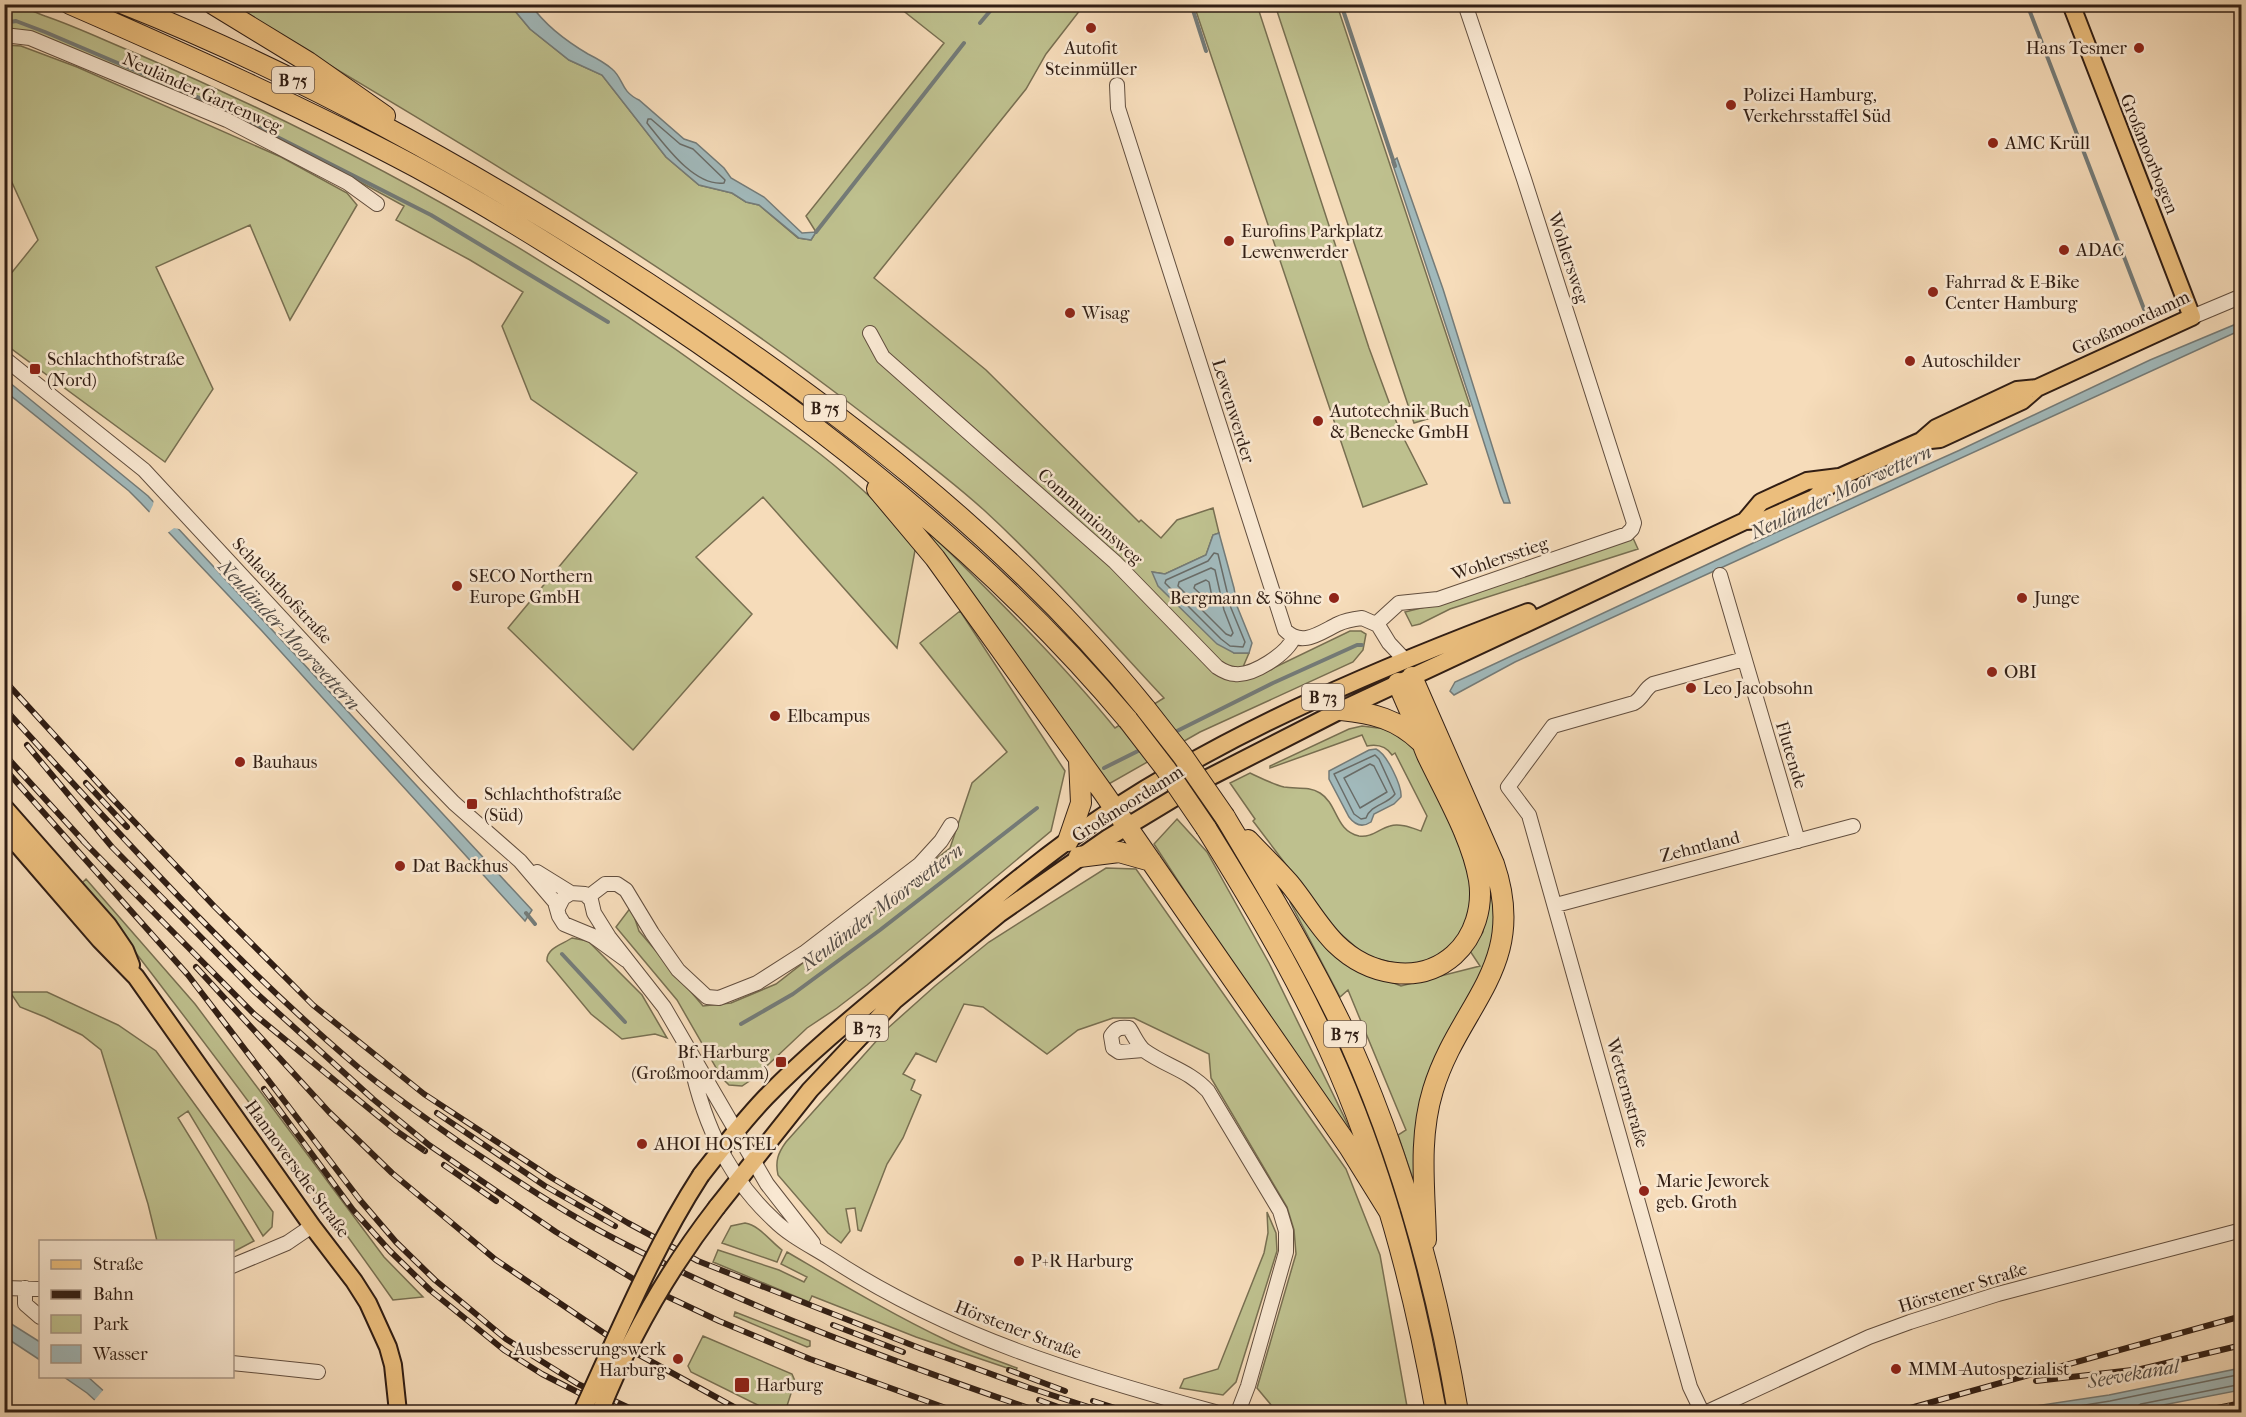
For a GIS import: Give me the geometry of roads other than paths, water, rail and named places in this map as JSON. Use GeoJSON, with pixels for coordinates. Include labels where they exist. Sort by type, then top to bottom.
{"type":"FeatureCollection","features":[{"type":"Feature","properties":{"kind":"highway","name":"B 75"},"geometry":{"type":"LineString","coordinates":[[70,4],[294,105],[417,168],[505,218],[677,328],[744,374],[834,441],[920,511],[1036,617],[1087,670],[1165,768],[1206,828],[1270,932],[1318,1027],[1357,1118],[1390,1213],[1408,1272],[1436,1413]]}},
{"type":"Feature","properties":{"kind":"highway","name":"B 75"},"geometry":{"type":"LineString","coordinates":[[124,4],[225,48],[304,86],[456,166],[573,235],[755,356],[846,423],[933,494],[1051,601],[1146,709],[1182,755],[1225,817],[1288,922],[1349,1042],[1388,1141],[1427,1267],[1458,1413]]}},
{"type":"Feature","properties":{"kind":"highway","name":"B 75"},"geometry":{"type":"LineString","coordinates":[[213,4],[308,62],[456,166]]}},
{"type":"Feature","properties":{"kind":"highway","name":"B 75"},"geometry":{"type":"LineString","coordinates":[[834,441],[898,512],[935,558],[1115,808]]}},
{"type":"Feature","properties":{"kind":"highway","name":"B 75"},"geometry":{"type":"LineString","coordinates":[[1225,817],[1288,882],[1324,930],[1344,951],[1363,963],[1386,972],[1408,974],[1430,969],[1449,959],[1465,943],[1476,923],[1480,891],[1476,868],[1469,848],[1421,742],[1401,672]]}},
{"type":"Feature","properties":{"kind":"highway","name":"B 75"},"geometry":{"type":"LineString","coordinates":[[1401,672],[1494,864],[1503,897],[1504,919],[1500,951],[1493,972],[1449,1050],[1430,1102],[1424,1146],[1427,1267]]}},
{"type":"Feature","properties":{"kind":"highway","name":"B 75"},"geometry":{"type":"LineString","coordinates":[[1341,710],[1386,718],[1402,726],[1421,742]]}},
{"type":"Feature","properties":{"kind":"highway"},"geometry":{"type":"LineString","coordinates":[[1078,758],[1081,803],[1073,849],[1119,852],[1151,861]]}},
{"type":"Feature","properties":{"kind":"highway"},"geometry":{"type":"LineString","coordinates":[[1115,808],[1127,825]]}},
{"type":"Feature","properties":{"kind":"highway","name":"B 75"},"geometry":{"type":"LineString","coordinates":[[1127,825],[1349,1147],[1390,1213]]}},
{"type":"Feature","properties":{"kind":"main road","name":"Großmoorbogen"},"geometry":{"type":"LineString","coordinates":[[2071,4],[2192,317]]}},
{"type":"Feature","properties":{"kind":"main road","name":"Großmoordamm"},"geometry":{"type":"LineString","coordinates":[[1921,441],[1940,440],[2022,401],[2037,388],[2192,317]]}},
{"type":"Feature","properties":{"kind":"main road","name":"Großmoordamm"},"geometry":{"type":"LineString","coordinates":[[739,1178],[810,1090],[895,1000],[999,914],[1073,849],[1115,808],[1256,729],[1401,672],[1621,578],[1745,521],[1764,520],[1814,498],[1840,477],[1921,441],[1936,428],[2017,390],[2037,388]]}},
{"type":"Feature","properties":{"kind":"main road"},"geometry":{"type":"LineString","coordinates":[[1948,435],[1957,418]]}},
{"type":"Feature","properties":{"kind":"main road","name":"Großmoordamm"},"geometry":{"type":"LineString","coordinates":[[1745,521],[1761,502],[1807,481],[1840,477]]}},
{"type":"Feature","properties":{"kind":"main road","name":"Großmoordamm"},"geometry":{"type":"LineString","coordinates":[[720,1150],[780,1082],[996,897],[1073,849],[1127,825],[1204,780],[1341,710],[1401,672]]}},
{"type":"Feature","properties":{"kind":"main road","name":"Hannoversche Straße"},"geometry":{"type":"LineString","coordinates":[[4,807],[108,925],[125,950],[136,977]]}},
{"type":"Feature","properties":{"kind":"main road","name":"Hannoversche Straße"},"geometry":{"type":"LineString","coordinates":[[4,829],[100,940],[136,977],[312,1226],[354,1281],[381,1330],[393,1365],[399,1408]]}},
{"type":"Feature","properties":{"kind":"main road","name":"B 73"},"geometry":{"type":"LineString","coordinates":[[582,1413],[660,1246],[701,1175],[720,1150]]}},
{"type":"Feature","properties":{"kind":"main road","name":"B 73"},"geometry":{"type":"LineString","coordinates":[[600,1413],[637,1332],[678,1263],[739,1178]]}},
{"type":"Feature","properties":{"kind":"street","name":"Wohlersweg"},"geometry":{"type":"LineString","coordinates":[[1465,4],[1524,179],[1634,523]]}},
{"type":"Feature","properties":{"kind":"street","name":"Neuländer Gartenweg"},"geometry":{"type":"LineString","coordinates":[[4,35],[30,38],[227,120],[348,183],[377,204]]}},
{"type":"Feature","properties":{"kind":"street","name":"Lewenwerder"},"geometry":{"type":"LineString","coordinates":[[1117,85],[1118,108],[1241,496],[1283,625],[1294,638]]}},
{"type":"Feature","properties":{"kind":"street","name":"Großmoordamm"},"geometry":{"type":"LineString","coordinates":[[2192,317],[2241,296]]}},
{"type":"Feature","properties":{"kind":"street","name":"Communionsweg"},"geometry":{"type":"LineString","coordinates":[[870,333],[883,357],[1115,562],[1162,609],[1191,643],[1217,667],[1234,675],[1252,671],[1287,649],[1294,638]]}},
{"type":"Feature","properties":{"kind":"street","name":"Schlachthofstraße"},"geometry":{"type":"LineString","coordinates":[[4,358],[144,470],[447,796],[520,861],[552,897],[564,924],[593,936],[626,960]]}},
{"type":"Feature","properties":{"kind":"street","name":"Wohlersstieg"},"geometry":{"type":"LineString","coordinates":[[1376,624],[1400,603],[1438,599],[1627,534],[1634,523]]}},
{"type":"Feature","properties":{"kind":"street","name":"Flutende"},"geometry":{"type":"LineString","coordinates":[[1720,575],[1798,841]]}},
{"type":"Feature","properties":{"kind":"street"},"geometry":{"type":"LineString","coordinates":[[1294,638],[1306,639],[1356,618],[1370,620],[1376,624],[1389,643],[1401,672]]}},
{"type":"Feature","properties":{"kind":"street","name":"Wetternstraße"},"geometry":{"type":"LineString","coordinates":[[1702,1413],[1690,1387],[1556,904],[1529,815],[1508,787],[1553,726],[1635,703],[1653,684],[1744,659]]}},
{"type":"Feature","properties":{"kind":"street"},"geometry":{"type":"LineString","coordinates":[[588,897],[605,884],[616,884],[626,890],[678,970],[707,997],[719,998],[757,983],[804,953],[920,864],[941,842],[951,825]]}},
{"type":"Feature","properties":{"kind":"street","name":"Zehntland"},"geometry":{"type":"LineString","coordinates":[[1556,904],[1853,826]]}},
{"type":"Feature","properties":{"kind":"street","name":"Schlachthofstraße"},"geometry":{"type":"LineString","coordinates":[[520,861],[571,893],[580,892],[588,897],[593,904],[594,913],[626,960],[664,1006],[753,1160]]}},
{"type":"Feature","properties":{"kind":"street"},"geometry":{"type":"LineString","coordinates":[[558,908],[562,898],[571,893]]}},
{"type":"Feature","properties":{"kind":"street"},"geometry":{"type":"LineString","coordinates":[[576,929],[590,922],[594,913]]}},
{"type":"Feature","properties":{"kind":"street","name":"Schlachthofstraße"},"geometry":{"type":"LineString","coordinates":[[688,1049],[700,1103],[720,1150],[739,1178]]}},
{"type":"Feature","properties":{"kind":"street"},"geometry":{"type":"LineString","coordinates":[[1143,1050],[1188,1073],[1208,1091],[1280,1211],[1287,1232],[1286,1252],[1238,1413]]}},
{"type":"Feature","properties":{"kind":"street","name":"Hörstener Straße"},"geometry":{"type":"LineString","coordinates":[[753,1160],[784,1208],[820,1251]]}},
{"type":"Feature","properties":{"kind":"street","name":"Hörstener Straße"},"geometry":{"type":"LineString","coordinates":[[739,1178],[774,1220],[792,1235],[885,1292],[1001,1346],[1113,1384],[1215,1413]]}},
{"type":"Feature","properties":{"kind":"street"},"geometry":{"type":"LineString","coordinates":[[234,1265],[276,1248],[312,1226]]}},
{"type":"Feature","properties":{"kind":"street","name":"Hörstener Straße"},"geometry":{"type":"LineString","coordinates":[[1707,1413],[1869,1337],[1910,1322],[1998,1294],[2241,1230]]}},
{"type":"Feature","properties":{"kind":"street"},"geometry":{"type":"LineString","coordinates":[[4,1288],[39,1289]]}},
{"type":"Feature","properties":{"kind":"street"},"geometry":{"type":"LineString","coordinates":[[25,1288],[26,1304],[39,1316]]}},
{"type":"Feature","properties":{"kind":"street"},"geometry":{"type":"LineString","coordinates":[[234,1363],[318,1372]]}},
{"type":"Feature","properties":{"kind":"water"},"geometry":{"type":"Polygon","coordinates":[[[510,5],[531,5],[549,26],[564,38],[612,69],[628,93],[684,139],[696,143],[724,168],[731,178],[764,197],[802,233],[816,232],[811,240],[799,238],[759,205],[746,202],[732,193],[699,185],[666,157],[602,75],[569,60],[530,29],[510,5]]]}},
{"type":"Feature","properties":{"kind":"water"},"geometry":{"type":"Polygon","coordinates":[[[1397,158],[1443,289],[1510,503],[1504,503],[1501,496],[1392,162],[1397,158]]]}},
{"type":"Feature","properties":{"kind":"water"},"geometry":{"type":"Polygon","coordinates":[[[2241,322],[2241,330],[1515,662],[1454,695],[1450,691],[1455,682],[2150,360],[2241,322]]]}},
{"type":"Feature","properties":{"kind":"water"},"geometry":{"type":"Polygon","coordinates":[[[4,378],[148,496],[532,910],[525,921],[262,631],[141,503],[5,391],[4,378]]]}},
{"type":"Feature","properties":{"kind":"water"},"geometry":{"type":"Polygon","coordinates":[[[1219,533],[1237,606],[1252,643],[1249,653],[1234,653],[1217,644],[1158,586],[1152,572],[1165,574],[1206,555],[1213,535],[1219,533]]]}},
{"type":"Feature","properties":{"kind":"water"},"geometry":{"type":"Polygon","coordinates":[[[1376,749],[1385,757],[1393,771],[1401,797],[1394,804],[1374,814],[1371,822],[1359,825],[1349,817],[1329,779],[1329,771],[1369,750],[1376,749]]]}},
{"type":"Feature","properties":{"kind":"water"},"geometry":{"type":"Polygon","coordinates":[[[5,1320],[39,1341],[39,1359],[5,1337],[5,1320]]]}},
{"type":"Feature","properties":{"kind":"water"},"geometry":{"type":"Polygon","coordinates":[[[2241,1368],[2241,1390],[2127,1412],[1996,1412],[2109,1395],[2241,1368]]]}},
{"type":"Feature","properties":{"kind":"water"},"geometry":{"type":"Polygon","coordinates":[[[65,1378],[89,1378],[127,1412],[108,1412],[65,1378]]]}},
{"type":"Feature","properties":{"kind":"waterway"},"geometry":{"type":"LineString","coordinates":[[980,23],[996,4]]}},
{"type":"Feature","properties":{"kind":"waterway"},"geometry":{"type":"LineString","coordinates":[[1191,4],[1206,51]]}},
{"type":"Feature","properties":{"kind":"waterway"},"geometry":{"type":"LineString","coordinates":[[1341,4],[1395,166]]}},
{"type":"Feature","properties":{"kind":"waterway"},"geometry":{"type":"LineString","coordinates":[[2027,4],[2144,309]]}},
{"type":"Feature","properties":{"kind":"waterway"},"geometry":{"type":"LineString","coordinates":[[4,23],[16,21],[45,32],[202,99],[431,215],[608,322]]}},
{"type":"Feature","properties":{"kind":"waterway"},"geometry":{"type":"LineString","coordinates":[[816,232],[964,43]]}},
{"type":"Feature","properties":{"kind":"waterway","name":"Neuländer Moorwettern"},"geometry":{"type":"LineString","coordinates":[[1173,733],[1273,683],[1357,645],[1362,645]]}},
{"type":"Feature","properties":{"kind":"waterway","name":"Neuländer Moorwettern"},"geometry":{"type":"LineString","coordinates":[[1104,768],[1142,749]]}},
{"type":"Feature","properties":{"kind":"waterway","name":"Neuländer Moorwettern"},"geometry":{"type":"LineString","coordinates":[[741,1024],[793,994],[880,930],[1037,808]]}},
{"type":"Feature","properties":{"kind":"waterway","name":"Neuländer Moorwettern"},"geometry":{"type":"LineString","coordinates":[[526,913],[535,924]]}},
{"type":"Feature","properties":{"kind":"waterway","name":"Neuländer Moorwettern"},"geometry":{"type":"LineString","coordinates":[[562,954],[625,1022]]}},
{"type":"Feature","properties":{"kind":"railway"},"geometry":{"type":"LineString","coordinates":[[4,680],[214,906],[313,1005],[424,1094],[552,1178],[698,1261],[922,1349],[1104,1412]]}},
{"type":"Feature","properties":{"kind":"railway"},"geometry":{"type":"LineString","coordinates":[[4,708],[176,894],[265,983],[359,1068],[462,1144],[578,1219],[670,1266],[826,1334],[1040,1412]]}},
{"type":"Feature","properties":{"kind":"railway"},"geometry":{"type":"LineString","coordinates":[[27,745],[112,847],[254,991],[373,1099],[429,1145],[556,1232],[645,1286],[719,1321],[810,1359],[957,1412]]}},
{"type":"Feature","properties":{"kind":"railway"},"geometry":{"type":"LineString","coordinates":[[4,754],[88,846]]}},
{"type":"Feature","properties":{"kind":"railway"},"geometry":{"type":"LineString","coordinates":[[4,768],[188,975],[360,1200],[396,1242],[435,1280],[506,1339],[578,1384],[638,1412]]}},
{"type":"Feature","properties":{"kind":"railway"},"geometry":{"type":"LineString","coordinates":[[86,783],[127,827]]}},
{"type":"Feature","properties":{"kind":"railway"},"geometry":{"type":"LineString","coordinates":[[83,841],[254,1014],[395,1130],[425,1151]]}},
{"type":"Feature","properties":{"kind":"railway"},"geometry":{"type":"LineString","coordinates":[[196,967],[329,1112],[392,1173],[496,1260],[623,1346],[743,1412]]}},
{"type":"Feature","properties":{"kind":"railway"},"geometry":{"type":"LineString","coordinates":[[264,1089],[353,1210],[430,1290],[504,1350],[542,1374],[617,1412]]}},
{"type":"Feature","properties":{"kind":"railway"},"geometry":{"type":"LineString","coordinates":[[437,1113],[545,1186],[615,1226]]}},
{"type":"Feature","properties":{"kind":"railway"},"geometry":{"type":"LineString","coordinates":[[444,1165],[496,1201]]}},
{"type":"Feature","properties":{"kind":"railway"},"geometry":{"type":"LineString","coordinates":[[1896,1412],[2242,1316]]}},
{"type":"Feature","properties":{"kind":"railway"},"geometry":{"type":"LineString","coordinates":[[833,1325],[903,1352]]}},
{"type":"Feature","properties":{"kind":"railway"},"geometry":{"type":"LineString","coordinates":[[2036,1381],[2141,1369],[2242,1345]]}},
{"type":"Feature","properties":{"kind":"railway"},"geometry":{"type":"LineString","coordinates":[[1009,1370],[1065,1391]]}},
{"type":"Feature","properties":{"kind":"railway"},"geometry":{"type":"LineString","coordinates":[[1039,1400],[1072,1412]]}},
{"type":"Feature","properties":{"kind":"railway"},"geometry":{"type":"LineString","coordinates":[[1093,1401],[1128,1412]]}},
{"type":"Feature","properties":{"kind":"railway"},"geometry":{"type":"LineString","coordinates":[[2197,1412],[2242,1403]]}},
{"type":"Feature","properties":{"kind":"place","name":"Autofit Steinmüller"},"geometry":{"type":"Point","coordinates":[1091,28]}},
{"type":"Feature","properties":{"kind":"place","name":"Hans Tesmer"},"geometry":{"type":"Point","coordinates":[2139,48]}},
{"type":"Feature","properties":{"kind":"place","name":"Polizei Hamburg, Verkehrsstaffel Süd"},"geometry":{"type":"Point","coordinates":[1731,105]}},
{"type":"Feature","properties":{"kind":"place","name":"AMC Krüll"},"geometry":{"type":"Point","coordinates":[1993,143]}},
{"type":"Feature","properties":{"kind":"place","name":"Eurofins Parkplatz Lewenwerder"},"geometry":{"type":"Point","coordinates":[1229,241]}},
{"type":"Feature","properties":{"kind":"place","name":"ADAC"},"geometry":{"type":"Point","coordinates":[2064,250]}},
{"type":"Feature","properties":{"kind":"place","name":"Fahrrad & E-Bike Center Hamburg"},"geometry":{"type":"Point","coordinates":[1933,292]}},
{"type":"Feature","properties":{"kind":"place","name":"Wisag"},"geometry":{"type":"Point","coordinates":[1070,313]}},
{"type":"Feature","properties":{"kind":"place","name":"Autoschilder"},"geometry":{"type":"Point","coordinates":[1910,361]}},
{"type":"Feature","properties":{"kind":"place","name":"Schlachthofstraße (Nord)"},"geometry":{"type":"Point","coordinates":[35,369]}},
{"type":"Feature","properties":{"kind":"place","name":"Autotechnik Buch & Benecke GmbH"},"geometry":{"type":"Point","coordinates":[1318,421]}},
{"type":"Feature","properties":{"kind":"place","name":"SECO Northern Europe GmbH"},"geometry":{"type":"Point","coordinates":[457,586]}},
{"type":"Feature","properties":{"kind":"place","name":"Bergmann & Söhne"},"geometry":{"type":"Point","coordinates":[1334,598]}},
{"type":"Feature","properties":{"kind":"place","name":"Junge"},"geometry":{"type":"Point","coordinates":[2022,598]}},
{"type":"Feature","properties":{"kind":"place","name":"OBI"},"geometry":{"type":"Point","coordinates":[1992,672]}},
{"type":"Feature","properties":{"kind":"place","name":"Leo Jacobsohn"},"geometry":{"type":"Point","coordinates":[1691,688]}},
{"type":"Feature","properties":{"kind":"place","name":"Elbcampus"},"geometry":{"type":"Point","coordinates":[775,716]}},
{"type":"Feature","properties":{"kind":"place","name":"Bauhaus"},"geometry":{"type":"Point","coordinates":[240,762]}},
{"type":"Feature","properties":{"kind":"place","name":"Schlachthofstraße (Süd)"},"geometry":{"type":"Point","coordinates":[472,804]}},
{"type":"Feature","properties":{"kind":"place","name":"Dat Backhus"},"geometry":{"type":"Point","coordinates":[400,866]}},
{"type":"Feature","properties":{"kind":"place","name":"Bf. Harburg (Großmoordamm)"},"geometry":{"type":"Point","coordinates":[781,1062]}},
{"type":"Feature","properties":{"kind":"place","name":"AHOI HOSTEL"},"geometry":{"type":"Point","coordinates":[642,1144]}},
{"type":"Feature","properties":{"kind":"place","name":"Marie Jeworek geb. Groth"},"geometry":{"type":"Point","coordinates":[1644,1191]}},
{"type":"Feature","properties":{"kind":"place","name":"P+R Harburg"},"geometry":{"type":"Point","coordinates":[1019,1261]}},
{"type":"Feature","properties":{"kind":"place","name":"Ausbesserungswerk Harburg"},"geometry":{"type":"Point","coordinates":[678,1359]}},
{"type":"Feature","properties":{"kind":"place","name":"MMM-Autospezialist"},"geometry":{"type":"Point","coordinates":[1896,1369]}},
{"type":"Feature","properties":{"kind":"place","name":"Harburg"},"geometry":{"type":"Point","coordinates":[742,1385]}},
{"type":"Feature","properties":{"kind":"water label","name":"Seevekanal"},"geometry":{"type":"Point","coordinates":[2133,1374]}}]}
